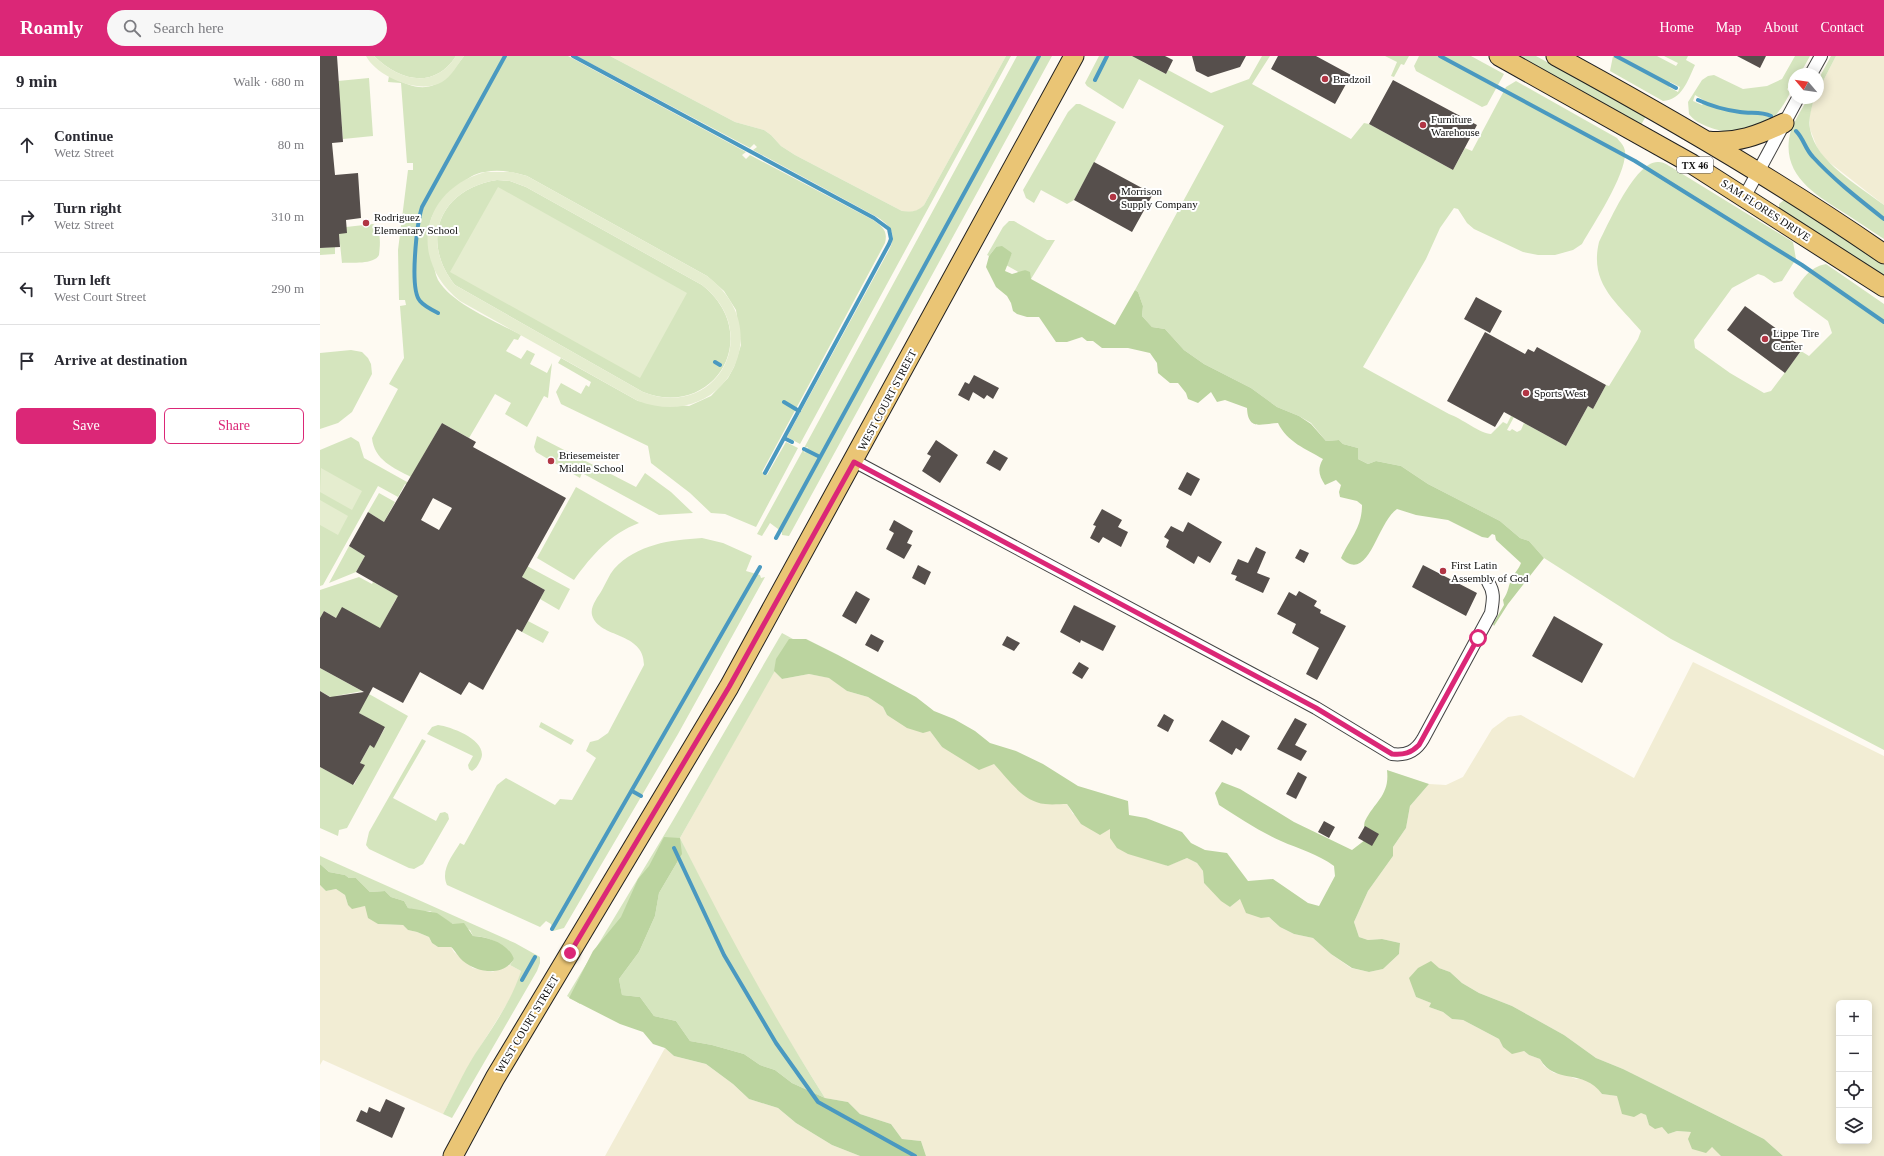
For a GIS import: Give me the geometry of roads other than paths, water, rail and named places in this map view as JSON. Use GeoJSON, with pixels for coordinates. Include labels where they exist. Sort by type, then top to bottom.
{"type":"FeatureCollection","features":[{"type":"Feature","properties":{"kind":"main road","name":"WEST COURT STREET"},"geometry":{"type":"LineString","coordinates":[[453,1156],[495,1078],[729,687],[854,462],[994,201],[1074,56]]}},
{"type":"Feature","properties":{"kind":"main road","name":"SAM FLORES DRIVE"},"geometry":{"type":"LineString","coordinates":[[1499,56],[1654,142],[1745,196],[1884,287]]}},
{"type":"Feature","properties":{"kind":"main road","name":"TX 46"},"geometry":{"type":"LineString","coordinates":[[1556,56],[1707,141],[1758,172],[1884,254]]}},
{"type":"Feature","properties":{"kind":"main road"},"geometry":{"type":"LineString","coordinates":[[1707,141],[1722,142],[1746,139],[1784,123]]}},
{"type":"Feature","properties":{"kind":"street"},"geometry":{"type":"LineString","coordinates":[[1814,68],[1821,56]]}},
{"type":"Feature","properties":{"kind":"street"},"geometry":{"type":"LineString","coordinates":[[1745,196],[1795,104]]}},
{"type":"Feature","properties":{"kind":"street"},"geometry":{"type":"LineString","coordinates":[[854,462],[1316,708],[1392,754],[1403,755],[1409,753],[1419,745],[1423,739],[1491,613],[1494,598],[1493,591],[1488,582]]}},
{"type":"Feature","properties":{"kind":"waterway"},"geometry":{"type":"LineString","coordinates":[[438,313],[420,301],[415,284],[414,270],[416,241],[422,207],[505,56]]}},
{"type":"Feature","properties":{"kind":"waterway"},"geometry":{"type":"LineString","coordinates":[[573,56],[874,218],[889,229],[891,239],[889,244],[784,438],[792,442]]}},
{"type":"Feature","properties":{"kind":"waterway"},"geometry":{"type":"LineString","coordinates":[[776,538],[1039,56]]}},
{"type":"Feature","properties":{"kind":"waterway"},"geometry":{"type":"LineString","coordinates":[[1095,80],[1107,56]]}},
{"type":"Feature","properties":{"kind":"waterway"},"geometry":{"type":"LineString","coordinates":[[1440,56],[1635,161],[1802,265],[1884,322]]}},
{"type":"Feature","properties":{"kind":"waterway"},"geometry":{"type":"LineString","coordinates":[[1616,56],[1676,88]]}},
{"type":"Feature","properties":{"kind":"waterway"},"geometry":{"type":"LineString","coordinates":[[1698,100],[1729,110],[1771,116]]}},
{"type":"Feature","properties":{"kind":"waterway"},"geometry":{"type":"LineString","coordinates":[[1796,131],[1810,154],[1847,190],[1884,219]]}},
{"type":"Feature","properties":{"kind":"waterway"},"geometry":{"type":"LineString","coordinates":[[715,362],[720,365]]}},
{"type":"Feature","properties":{"kind":"waterway"},"geometry":{"type":"LineString","coordinates":[[784,402],[799,411]]}},
{"type":"Feature","properties":{"kind":"waterway"},"geometry":{"type":"LineString","coordinates":[[765,473],[784,438]]}},
{"type":"Feature","properties":{"kind":"waterway"},"geometry":{"type":"LineString","coordinates":[[804,449],[820,457]]}},
{"type":"Feature","properties":{"kind":"waterway"},"geometry":{"type":"LineString","coordinates":[[552,929],[760,567]]}},
{"type":"Feature","properties":{"kind":"waterway"},"geometry":{"type":"LineString","coordinates":[[632,791],[641,796]]}},
{"type":"Feature","properties":{"kind":"waterway"},"geometry":{"type":"LineString","coordinates":[[674,848],[724,955],[776,1043],[818,1102],[915,1156]]}},
{"type":"Feature","properties":{"kind":"waterway"},"geometry":{"type":"LineString","coordinates":[[522,980],[535,957]]}},
{"type":"Feature","properties":{"kind":"place","name":"Bradzoil"},"geometry":{"type":"Point","coordinates":[1325,79]}},
{"type":"Feature","properties":{"kind":"place","name":"Furniture Warehouse"},"geometry":{"type":"Point","coordinates":[1423,125]}},
{"type":"Feature","properties":{"kind":"place","name":"Morrison Supply Company"},"geometry":{"type":"Point","coordinates":[1113,197]}},
{"type":"Feature","properties":{"kind":"place","name":"Rodriguez Elementary School"},"geometry":{"type":"Point","coordinates":[366,223]}},
{"type":"Feature","properties":{"kind":"place","name":"Lippe Tire Center"},"geometry":{"type":"Point","coordinates":[1765,339]}},
{"type":"Feature","properties":{"kind":"place","name":"Sports West"},"geometry":{"type":"Point","coordinates":[1526,393]}},
{"type":"Feature","properties":{"kind":"place","name":"Briesemeister Middle School"},"geometry":{"type":"Point","coordinates":[551,461]}},
{"type":"Feature","properties":{"kind":"place","name":"First Latin Assembly of God"},"geometry":{"type":"Point","coordinates":[1443,571]}}]}
